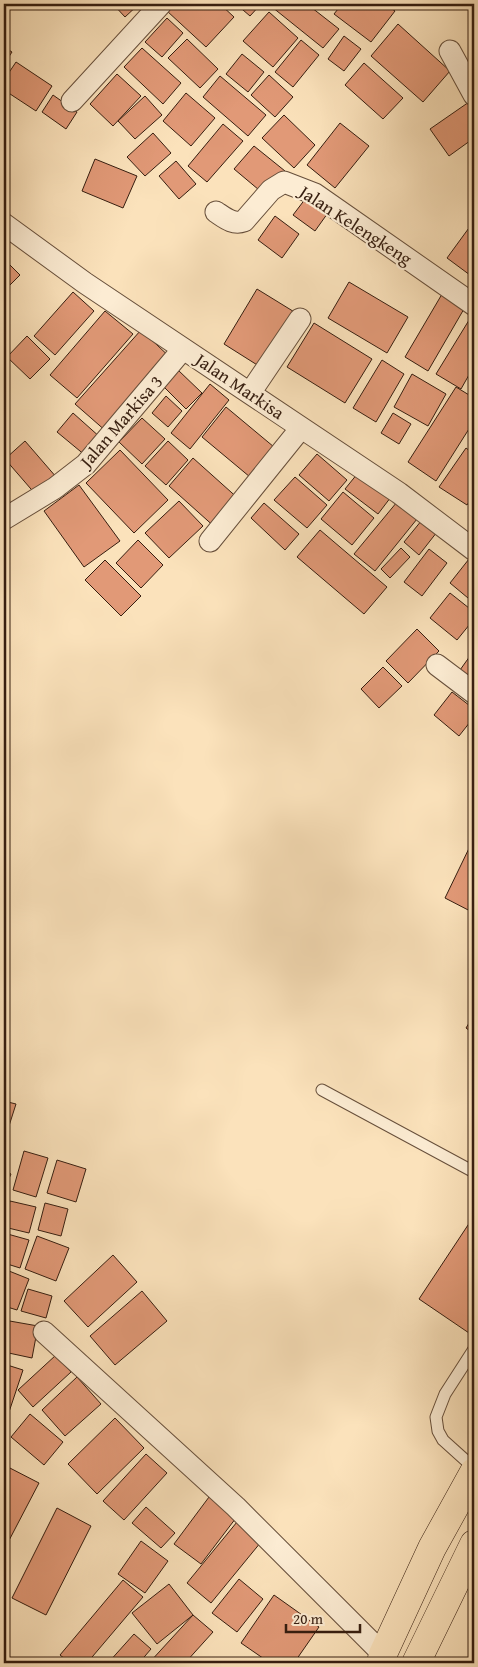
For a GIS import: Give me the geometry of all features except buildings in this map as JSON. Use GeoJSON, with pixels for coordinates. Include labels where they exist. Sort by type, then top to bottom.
{"type":"FeatureCollection","features":[{"type":"Feature","properties":{"kind":"main road"},"geometry":{"type":"LineString","coordinates":[[382,1659],[432,1548],[474,1472]]}},
{"type":"Feature","properties":{"kind":"main road"},"geometry":{"type":"LineString","coordinates":[[416,1663],[468,1573],[474,1544]]}},
{"type":"Feature","properties":{"kind":"street"},"geometry":{"type":"LineString","coordinates":[[72,101],[161,4]]}},
{"type":"Feature","properties":{"kind":"street"},"geometry":{"type":"LineString","coordinates":[[450,51],[474,95]]}},
{"type":"Feature","properties":{"kind":"street","name":"Jalan Kelengkeng"},"geometry":{"type":"LineString","coordinates":[[216,212],[228,221],[238,224],[244,221],[271,190],[284,182],[292,184],[315,194],[474,305]]}},
{"type":"Feature","properties":{"kind":"street","name":"Jalan Markisa"},"geometry":{"type":"LineString","coordinates":[[8,234],[85,283],[400,493],[474,550]]}},
{"type":"Feature","properties":{"kind":"street"},"geometry":{"type":"LineString","coordinates":[[250,394],[300,319]]}},
{"type":"Feature","properties":{"kind":"street","name":"Jalan Markisa 3"},"geometry":{"type":"LineString","coordinates":[[4,519],[55,488],[86,464],[183,349]]}},
{"type":"Feature","properties":{"kind":"street"},"geometry":{"type":"LineString","coordinates":[[210,541],[302,428]]}},
{"type":"Feature","properties":{"kind":"street"},"geometry":{"type":"LineString","coordinates":[[437,665],[474,693]]}},
{"type":"Feature","properties":{"kind":"street"},"geometry":{"type":"LineString","coordinates":[[44,1332],[236,1507],[382,1659]]}},
{"type":"Feature","properties":{"kind":"lane"},"geometry":{"type":"LineString","coordinates":[[322,1090],[474,1172]]}},
{"type":"Feature","properties":{"kind":"lane"},"geometry":{"type":"LineString","coordinates":[[474,1349],[445,1394],[436,1417],[438,1431],[443,1440],[474,1468]]}}]}
